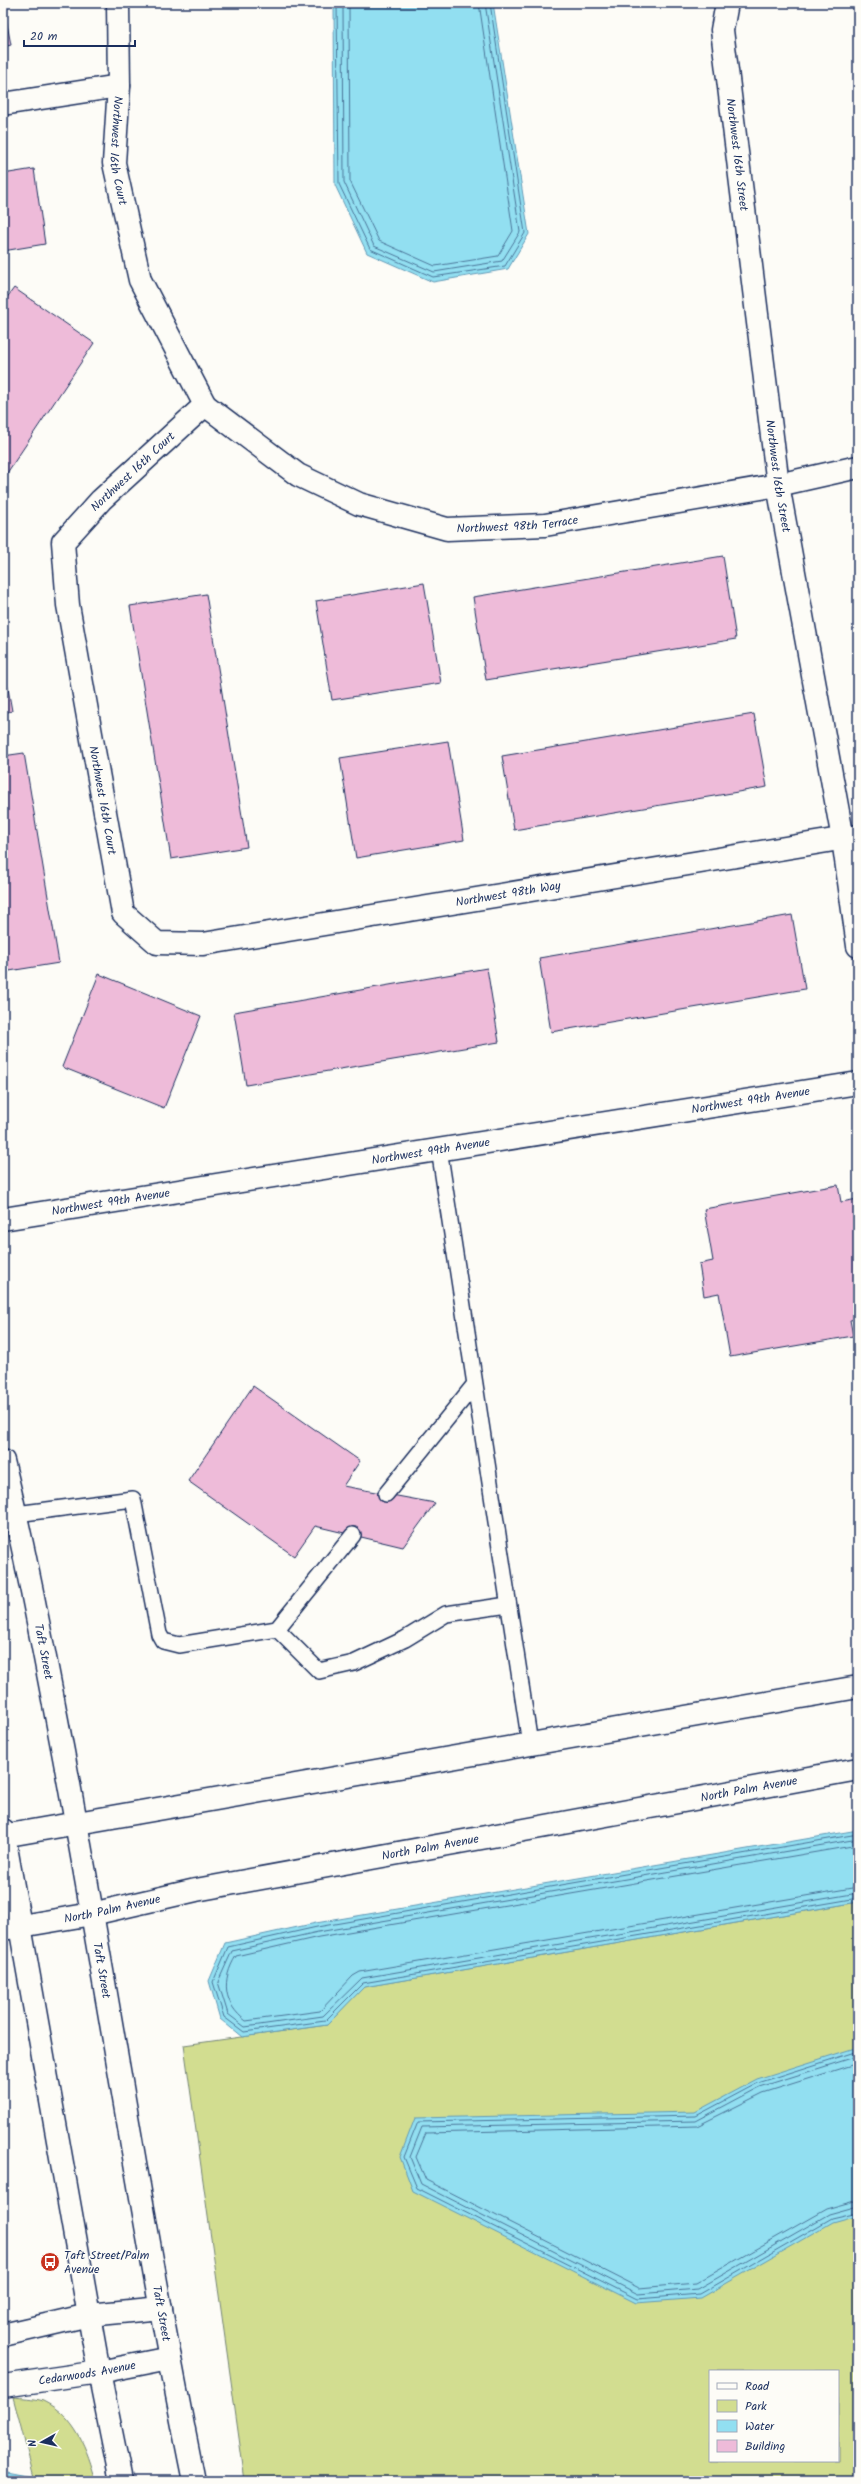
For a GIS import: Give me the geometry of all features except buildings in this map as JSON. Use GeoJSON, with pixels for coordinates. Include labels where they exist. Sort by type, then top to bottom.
{"type":"FeatureCollection","features":[{"type":"Feature","properties":{"kind":"street","name":"Northwest 16th Court"},"geometry":{"type":"LineString","coordinates":[[118,3],[119,86],[114,163],[140,280],[205,405],[100,500],[63,542],[68,605],[123,913],[156,943]]}},
{"type":"Feature","properties":{"kind":"street","name":"Northwest 16th Street"},"geometry":{"type":"LineString","coordinates":[[727,3],[722,30],[778,485],[850,837],[858,946]]}},
{"type":"Feature","properties":{"kind":"street"},"geometry":{"type":"LineString","coordinates":[[3,104],[119,86]]}},
{"type":"Feature","properties":{"kind":"street","name":"Northwest 98th Terrace"},"geometry":{"type":"LineString","coordinates":[[205,405],[298,475],[359,504],[446,529],[545,525],[778,485],[858,467]]}},
{"type":"Feature","properties":{"kind":"street","name":"Northwest 98th Way"},"geometry":{"type":"LineString","coordinates":[[156,943],[203,944],[850,837]]}},
{"type":"Feature","properties":{"kind":"street","name":"Northwest 99th Avenue"},"geometry":{"type":"LineString","coordinates":[[3,1218],[858,1083]]}},
{"type":"Feature","properties":{"kind":"street","name":"Taft Street"},"geometry":{"type":"LineString","coordinates":[[3,1461],[28,1565],[76,1823],[170,2358],[195,2476]]}},
{"type":"Feature","properties":{"kind":"street"},"geometry":{"type":"LineString","coordinates":[[121,2481],[11,1927],[3,1834],[76,1823],[858,1687]]}},
{"type":"Feature","properties":{"kind":"street","name":"North Palm Avenue"},"geometry":{"type":"LineString","coordinates":[[11,1927],[92,1914],[196,1890],[858,1769]]}},
{"type":"Feature","properties":{"kind":"street"},"geometry":{"type":"LineString","coordinates":[[3,2335],[89,2315],[161,2308]]}},
{"type":"Feature","properties":{"kind":"street","name":"Cedarwoods Avenue"},"geometry":{"type":"LineString","coordinates":[[3,2386],[99,2372],[170,2358]]}},
{"type":"Feature","properties":{"kind":"lane"},"geometry":{"type":"LineString","coordinates":[[439,1149],[530,1744]]}},
{"type":"Feature","properties":{"kind":"lane"},"geometry":{"type":"LineString","coordinates":[[386,1494],[475,1384]]}},
{"type":"Feature","properties":{"kind":"lane"},"geometry":{"type":"LineString","coordinates":[[16,1514],[133,1499],[159,1634],[163,1641],[180,1645],[277,1629],[353,1535]]}},
{"type":"Feature","properties":{"kind":"lane"},"geometry":{"type":"LineString","coordinates":[[277,1629],[319,1671],[354,1663],[405,1639],[446,1614],[508,1605]]}},
{"type":"Feature","properties":{"kind":"green space"},"geometry":{"type":"Polygon","coordinates":[[[858,1902],[858,2481],[245,2481],[184,2045],[327,2025],[363,1987],[858,1902]]]}},
{"type":"Feature","properties":{"kind":"green space"},"geometry":{"type":"Polygon","coordinates":[[[13,2397],[43,2401],[64,2416],[72,2425],[84,2446],[96,2481],[35,2481],[13,2397]]]}},
{"type":"Feature","properties":{"kind":"water"},"geometry":{"type":"Polygon","coordinates":[[[334,3],[493,3],[529,234],[508,269],[433,282],[367,253],[335,185],[334,3]]]}},
{"type":"Feature","properties":{"kind":"water"},"geometry":{"type":"Polygon","coordinates":[[[858,1830],[858,1902],[364,1987],[327,2025],[242,2037],[220,2019],[209,1981],[225,1943],[316,1923],[858,1830]]]}},
{"type":"Feature","properties":{"kind":"water"},"geometry":{"type":"Polygon","coordinates":[[[858,2047],[858,2215],[833,2222],[701,2298],[636,2303],[413,2191],[400,2157],[415,2118],[695,2112],[757,2079],[858,2047]]]}},
{"type":"Feature","properties":{"kind":"water"},"geometry":{"type":"Polygon","coordinates":[[[3,2471],[34,2477],[35,2481],[3,2481],[3,2471]]]}},
{"type":"Feature","properties":{"kind":"place","name":"Taft Street/Palm Avenue"},"geometry":{"type":"Point","coordinates":[50,2262]}}]}
